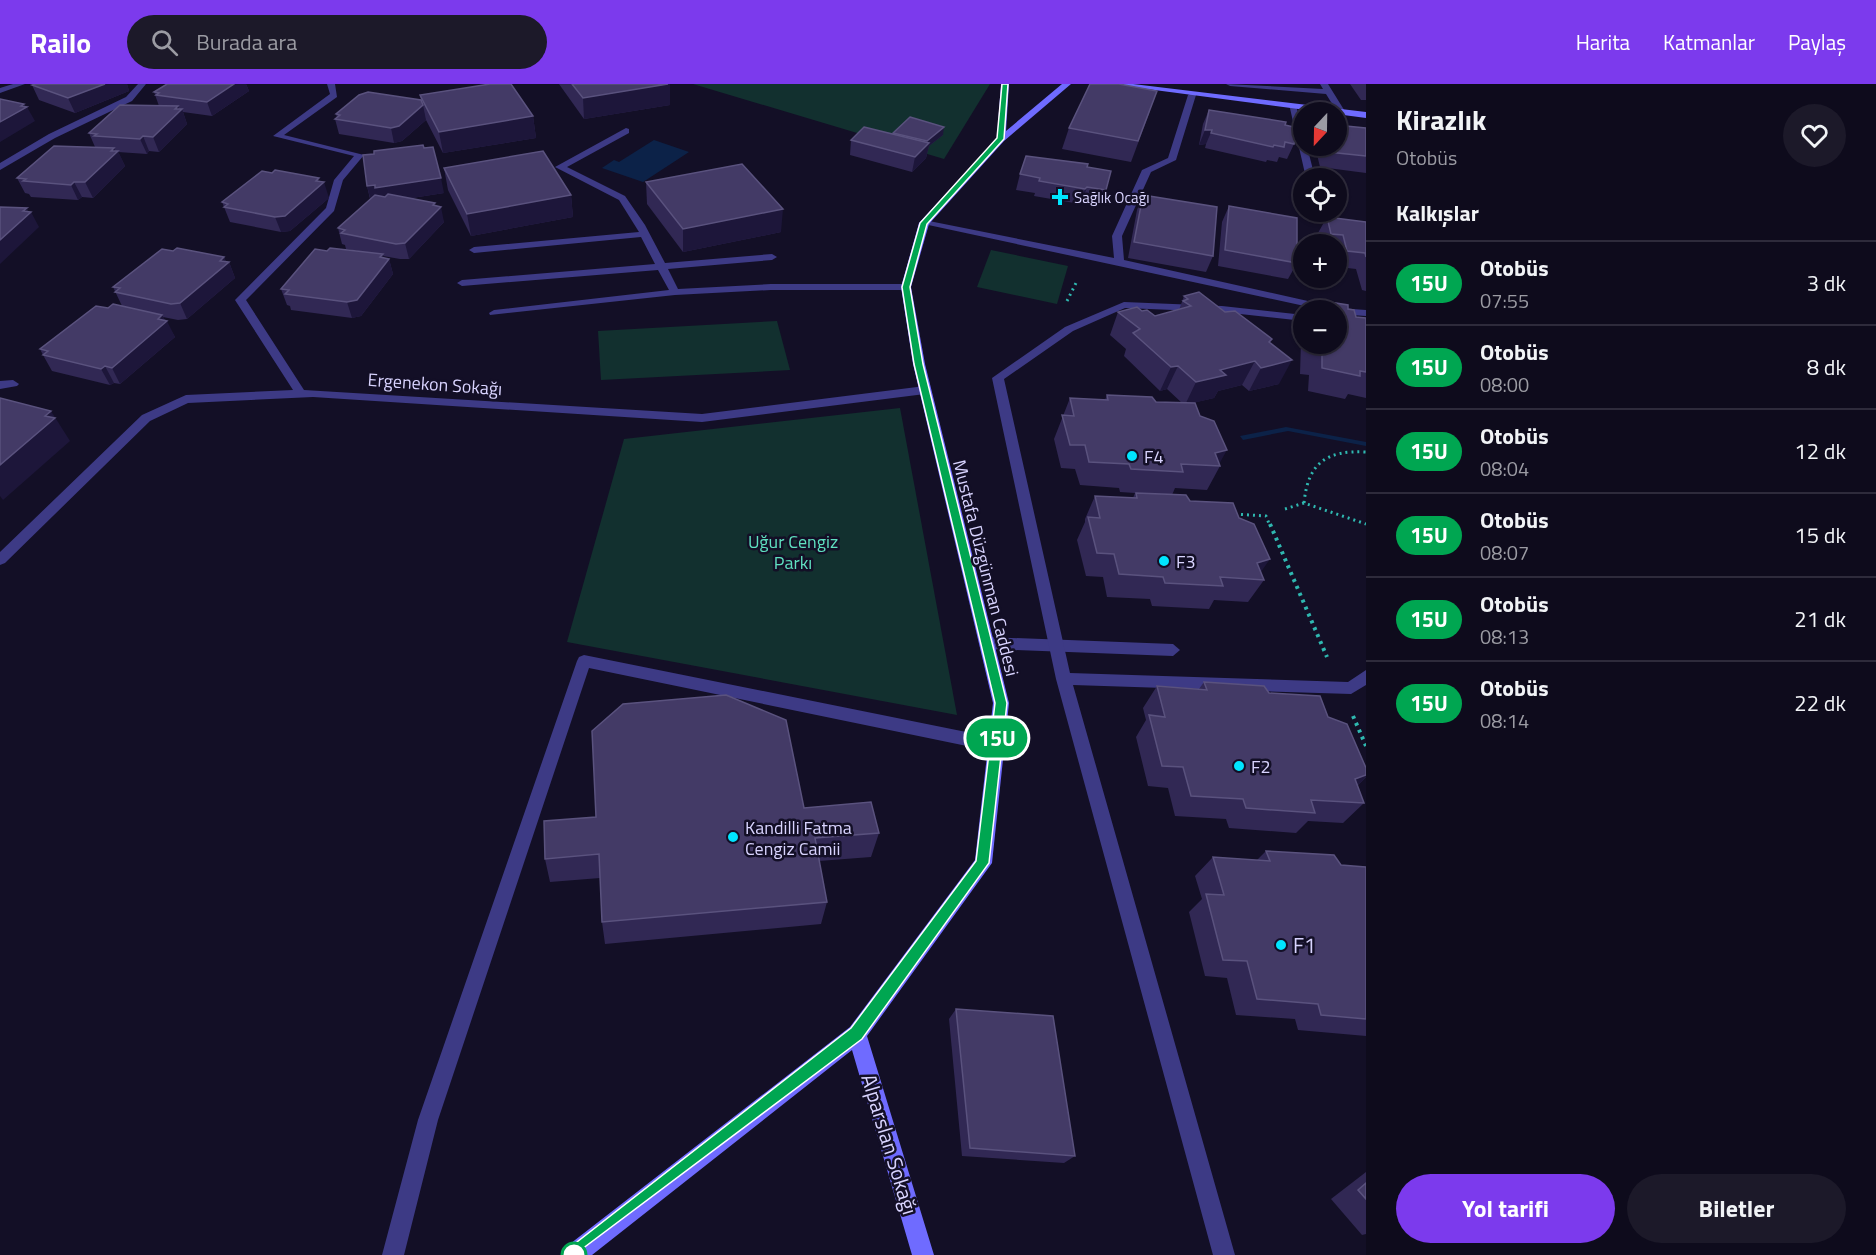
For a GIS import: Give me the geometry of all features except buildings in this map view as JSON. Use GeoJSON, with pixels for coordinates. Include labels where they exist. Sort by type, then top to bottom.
{"type":"FeatureCollection","features":[{"type":"Feature","properties":{"kind":"street"},"geometry":{"type":"LineString","coordinates":[[0,91],[21,84]]}},
{"type":"Feature","properties":{"kind":"street"},"geometry":{"type":"LineString","coordinates":[[0,167],[52,136],[129,99],[141,84]]}},
{"type":"Feature","properties":{"kind":"street"},"geometry":{"type":"LineString","coordinates":[[301,394],[240,300],[332,209],[339,180],[360,155],[277,136],[334,95],[331,84]]}},
{"type":"Feature","properties":{"kind":"street"},"geometry":{"type":"LineString","coordinates":[[1001,139],[1005,84]]}},
{"type":"Feature","properties":{"kind":"street","name":"Mustafa Düzgünman Caddesi"},"geometry":{"type":"LineString","coordinates":[[574,1255],[857,1034],[983,863],[1001,703],[925,390],[906,287],[924,223],[1001,139],[1067,84]]}},
{"type":"Feature","properties":{"kind":"street"},"geometry":{"type":"LineString","coordinates":[[1113,84],[1292,106],[1308,168]]}},
{"type":"Feature","properties":{"kind":"street"},"geometry":{"type":"LineString","coordinates":[[1230,84],[1330,92]]}},
{"type":"Feature","properties":{"kind":"street"},"geometry":{"type":"LineString","coordinates":[[1324,84],[1336,102]]}},
{"type":"Feature","properties":{"kind":"street"},"geometry":{"type":"LineString","coordinates":[[1119,262],[1118,236],[1126,217],[1147,170],[1172,160],[1192,95]]}},
{"type":"Feature","properties":{"kind":"street"},"geometry":{"type":"LineString","coordinates":[[1347,113],[1366,115]]}},
{"type":"Feature","properties":{"kind":"street"},"geometry":{"type":"LineString","coordinates":[[626,131],[560,167],[621,198],[645,234],[675,292]]}},
{"type":"Feature","properties":{"kind":"street"},"geometry":{"type":"LineString","coordinates":[[924,223],[1119,262],[1293,301]]}},
{"type":"Feature","properties":{"kind":"street"},"geometry":{"type":"LineString","coordinates":[[474,250],[645,234]]}},
{"type":"Feature","properties":{"kind":"street"},"geometry":{"type":"LineString","coordinates":[[462,283],[772,257]]}},
{"type":"Feature","properties":{"kind":"street"},"geometry":{"type":"LineString","coordinates":[[494,313],[675,292],[771,287],[906,287]]}},
{"type":"Feature","properties":{"kind":"street"},"geometry":{"type":"LineString","coordinates":[[1224,1255],[1055,646],[998,378],[1069,329],[1124,305],[1222,309],[1293,317]]}},
{"type":"Feature","properties":{"kind":"street"},"geometry":{"type":"LineString","coordinates":[[1347,312],[1366,313]]}},
{"type":"Feature","properties":{"kind":"street"},"geometry":{"type":"LineString","coordinates":[[1347,324],[1356,325]]}},
{"type":"Feature","properties":{"kind":"street"},"geometry":{"type":"LineString","coordinates":[[0,385],[13,384]]}},
{"type":"Feature","properties":{"kind":"street","name":"Ergenekon Sokağı"},"geometry":{"type":"LineString","coordinates":[[0,558],[146,418],[186,399],[301,394],[702,418],[925,390]]}},
{"type":"Feature","properties":{"kind":"street"},"geometry":{"type":"LineString","coordinates":[[986,643],[1173,650]]}},
{"type":"Feature","properties":{"kind":"street"},"geometry":{"type":"LineString","coordinates":[[393,1255],[428,1120],[584,661],[996,745]]}},
{"type":"Feature","properties":{"kind":"street"},"geometry":{"type":"LineString","coordinates":[[1064,680],[1351,688],[1366,676]]}},
{"type":"Feature","properties":{"kind":"street","name":"Alparslan Sokağı"},"geometry":{"type":"LineString","coordinates":[[857,1034],[923,1255]]}},
{"type":"Feature","properties":{"kind":"path"},"geometry":{"type":"LineString","coordinates":[[1304,503],[1306,482],[1312,468],[1333,454],[1366,452]]}},
{"type":"Feature","properties":{"kind":"path"},"geometry":{"type":"LineString","coordinates":[[1285,509],[1304,503],[1366,524]]}},
{"type":"Feature","properties":{"kind":"path"},"geometry":{"type":"LineString","coordinates":[[1233,514],[1266,516],[1366,746]]}},
{"type":"Feature","properties":{"kind":"green space"},"geometry":{"type":"Polygon","coordinates":[[[693,84],[990,84],[944,159],[693,84]]]}},
{"type":"Feature","properties":{"kind":"green space"},"geometry":{"type":"Polygon","coordinates":[[[991,250],[1068,266],[1057,304],[977,287],[991,250]]]}},
{"type":"Feature","properties":{"kind":"green space"},"geometry":{"type":"Polygon","coordinates":[[[777,321],[790,370],[601,380],[598,331],[777,321]]]}},
{"type":"Feature","properties":{"kind":"green space","name":"Uğur Cengiz Parkı"},"geometry":{"type":"Polygon","coordinates":[[[900,408],[957,715],[567,642],[624,439],[900,408]]]}},
{"type":"Feature","properties":{"kind":"water"},"geometry":{"type":"Polygon","coordinates":[[[654,140],[689,152],[643,182],[602,168],[614,160],[619,162],[654,140]]]}},
{"type":"Feature","properties":{"kind":"water"},"geometry":{"type":"Polygon","coordinates":[[[1286,427],[1366,442],[1366,446],[1288,431],[1243,440],[1240,436],[1286,427]]]}},
{"type":"Feature","properties":{"kind":"bus line","name":"15U"},"geometry":{"type":"LineString","coordinates":[[574,1255],[857,1034],[983,863],[1001,703],[919,364],[906,287],[924,223],[1001,139],[1005,84]]}},
{"type":"Feature","properties":{"kind":"place","name":"Sağlık Ocağı"},"geometry":{"type":"Point","coordinates":[1060,197]}},
{"type":"Feature","properties":{"kind":"place","name":"F4"},"geometry":{"type":"Point","coordinates":[1132,456]}},
{"type":"Feature","properties":{"kind":"place","name":"F3"},"geometry":{"type":"Point","coordinates":[1164,561]}},
{"type":"Feature","properties":{"kind":"place","name":"F2"},"geometry":{"type":"Point","coordinates":[1239,766]}},
{"type":"Feature","properties":{"kind":"place","name":"Kandilli Fatma Cengiz Camii"},"geometry":{"type":"Point","coordinates":[733,837]}},
{"type":"Feature","properties":{"kind":"place","name":"F1"},"geometry":{"type":"Point","coordinates":[1281,945]}}]}
